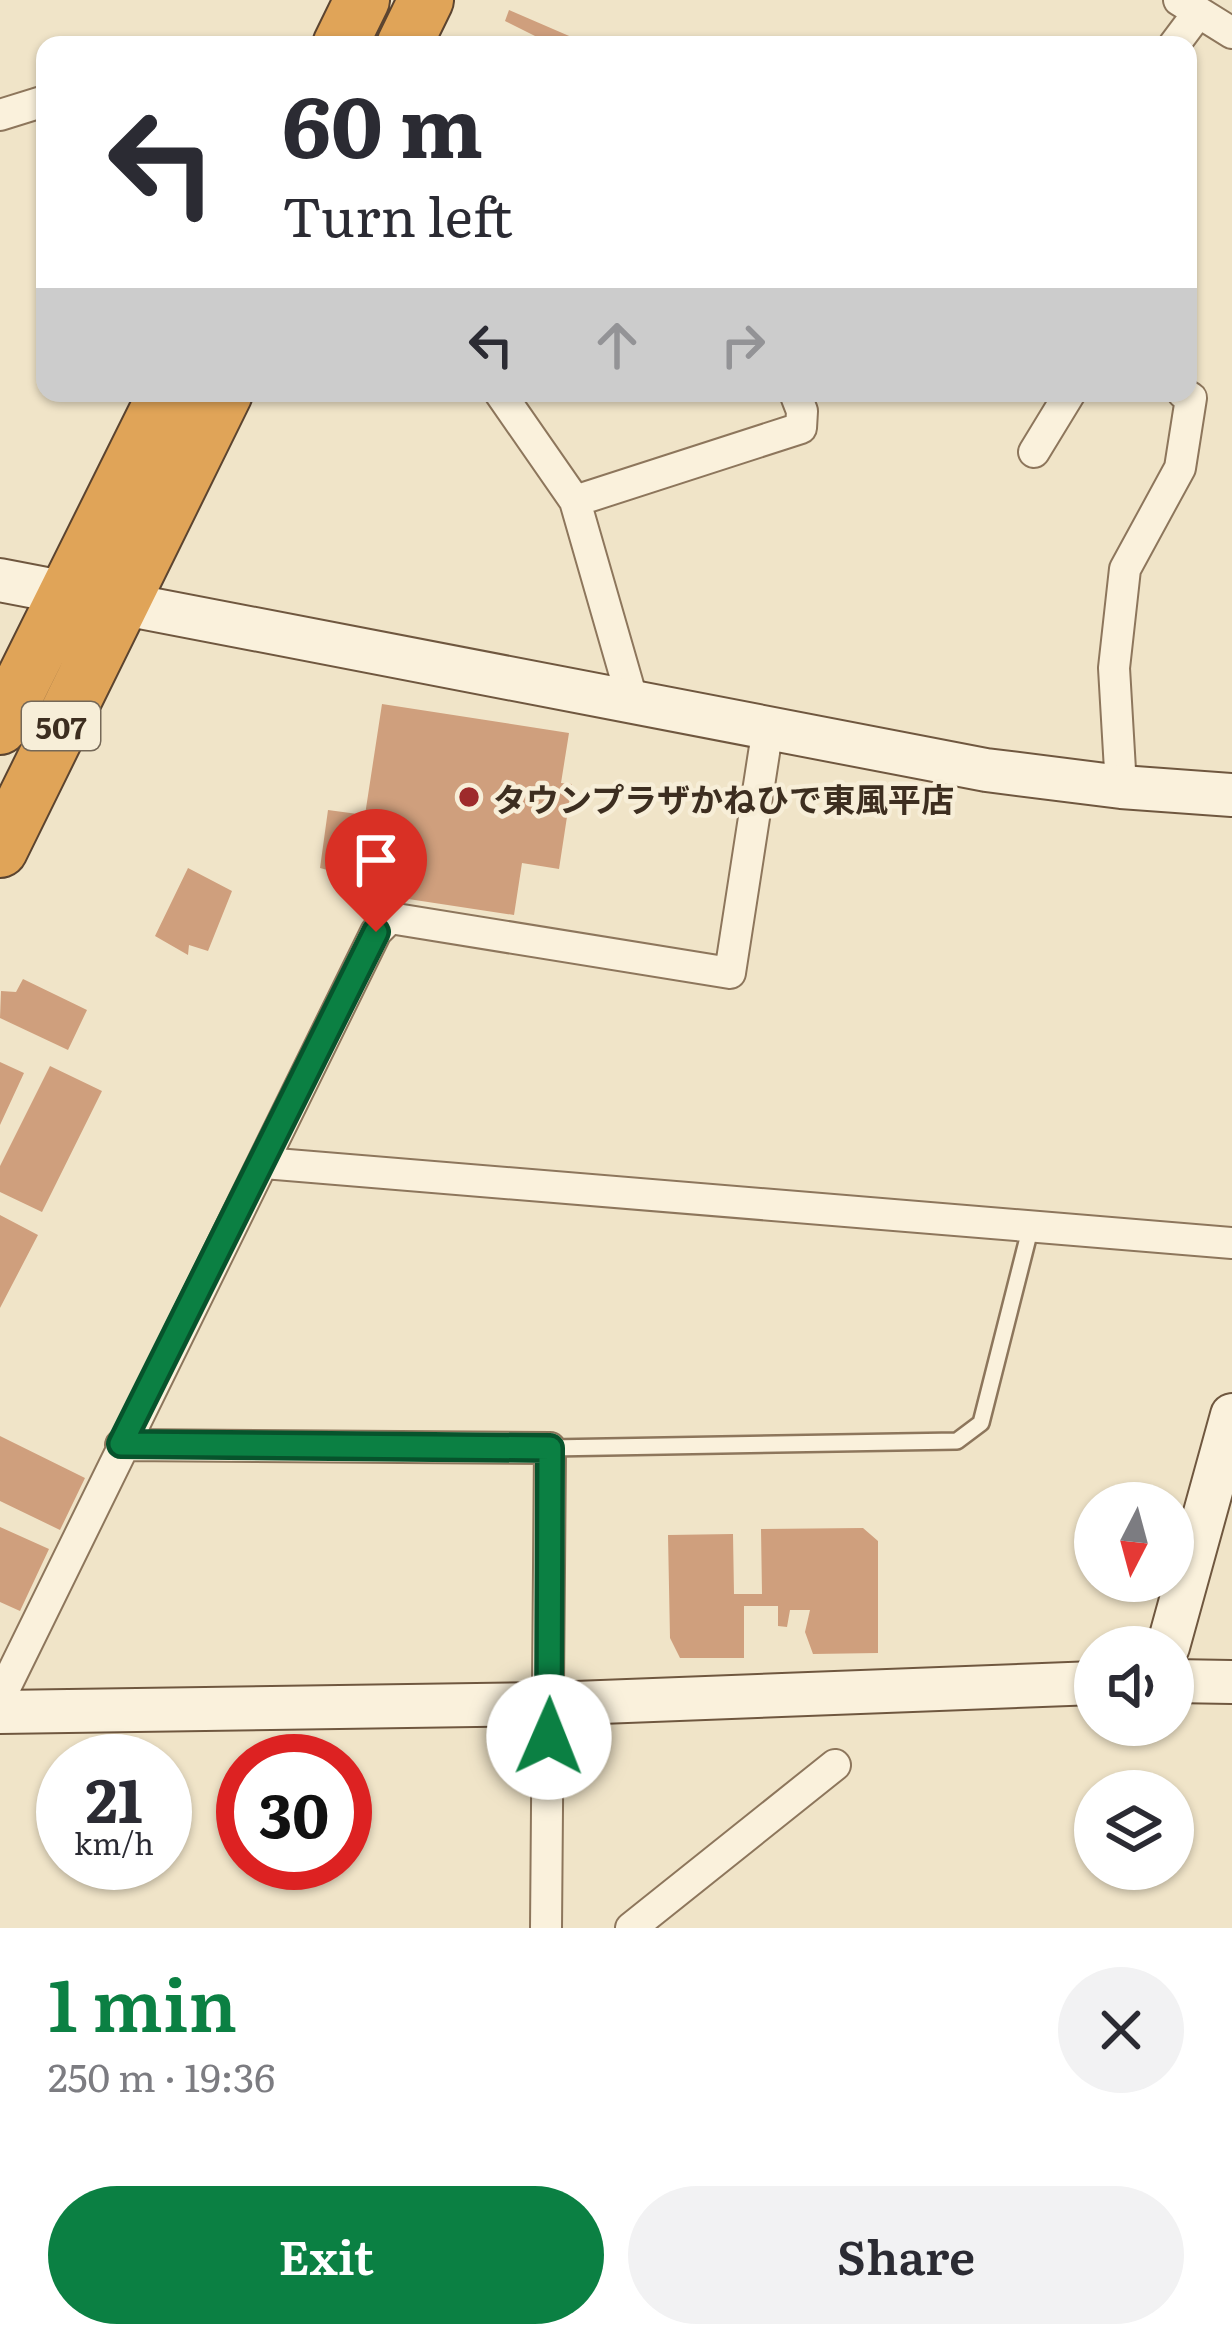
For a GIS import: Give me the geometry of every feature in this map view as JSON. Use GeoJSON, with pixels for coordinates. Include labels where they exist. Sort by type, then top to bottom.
{"type":"FeatureCollection","features":[{"type":"Feature","properties":{"kind":"highway"},"geometry":{"type":"LineString","coordinates":[[344,36],[362,0]]}},
{"type":"Feature","properties":{"kind":"highway"},"geometry":{"type":"LineString","coordinates":[[408,36],[426,0]]}},
{"type":"Feature","properties":{"kind":"highway","name":"507"},"geometry":{"type":"LineString","coordinates":[[0,727],[162,402]]}},
{"type":"Feature","properties":{"kind":"highway","name":"507"},"geometry":{"type":"LineString","coordinates":[[0,850],[221,402]]}},
{"type":"Feature","properties":{"kind":"street"},"geometry":{"type":"LineString","coordinates":[[1178,36],[1189,7],[1232,33]]}},
{"type":"Feature","properties":{"kind":"street"},"geometry":{"type":"LineString","coordinates":[[0,115],[36,104]]}},
{"type":"Feature","properties":{"kind":"street"},"geometry":{"type":"LineString","coordinates":[[506,402],[575,501],[632,699]]}},
{"type":"Feature","properties":{"kind":"street"},"geometry":{"type":"LineString","coordinates":[[575,501],[801,428],[798,402]]}},
{"type":"Feature","properties":{"kind":"street"},"geometry":{"type":"LineString","coordinates":[[1034,452],[1065,402]]}},
{"type":"Feature","properties":{"kind":"street"},"geometry":{"type":"LineString","coordinates":[[1120,787],[1114,668],[1124,569],[1180,468],[1190,402]]}},
{"type":"Feature","properties":{"kind":"street"},"geometry":{"type":"LineString","coordinates":[[0,580],[986,770],[1232,795]]}},
{"type":"Feature","properties":{"kind":"street"},"geometry":{"type":"LineString","coordinates":[[0,1698],[376,932],[390,918],[730,973],[768,727]]}},
{"type":"Feature","properties":{"kind":"street"},"geometry":{"type":"LineString","coordinates":[[264,1163],[1232,1243]]}},
{"type":"Feature","properties":{"kind":"street"},"geometry":{"type":"LineString","coordinates":[[1174,1626],[1232,1415]]}},
{"type":"Feature","properties":{"kind":"street"},"geometry":{"type":"LineString","coordinates":[[121,1444],[550,1448],[546,1928]]}},
{"type":"Feature","properties":{"kind":"street"},"geometry":{"type":"LineString","coordinates":[[1194,1681],[1232,1682]]}},
{"type":"Feature","properties":{"kind":"street"},"geometry":{"type":"LineString","coordinates":[[0,1712],[549,1704],[1074,1684]]}},
{"type":"Feature","properties":{"kind":"street"},"geometry":{"type":"LineString","coordinates":[[631,1928],[835,1766]]}},
{"type":"Feature","properties":{"kind":"lane"},"geometry":{"type":"LineString","coordinates":[[550,1448],[957,1441],[981,1423],[1031,1226]]}},
{"type":"Feature","properties":{"kind":"building"},"geometry":{"type":"Polygon","coordinates":[[[509,10],[569,36],[535,36],[505,21],[509,10]]]}},
{"type":"Feature","properties":{"kind":"building","name":"タウンプラザかねひで東風平店"},"geometry":{"type":"Polygon","coordinates":[[[382,704],[569,733],[561,783],[572,784],[559,869],[522,863],[514,915],[382,895],[384,885],[320,868],[328,810],[365,815],[382,704]]]}},
{"type":"Feature","properties":{"kind":"building"},"geometry":{"type":"Polygon","coordinates":[[[188,868],[232,891],[208,951],[189,945],[188,955],[155,936],[188,868]]]}},
{"type":"Feature","properties":{"kind":"building"},"geometry":{"type":"Polygon","coordinates":[[[23,979],[87,1010],[68,1050],[0,1018],[1,991],[16,992],[23,979]]]}},
{"type":"Feature","properties":{"kind":"building"},"geometry":{"type":"Polygon","coordinates":[[[0,1062],[24,1073],[0,1125],[0,1062]]]}},
{"type":"Feature","properties":{"kind":"building"},"geometry":{"type":"Polygon","coordinates":[[[50,1066],[102,1091],[42,1212],[0,1192],[0,1166],[50,1066]]]}},
{"type":"Feature","properties":{"kind":"building"},"geometry":{"type":"Polygon","coordinates":[[[0,1215],[38,1235],[0,1308],[0,1215]]]}},
{"type":"Feature","properties":{"kind":"building"},"geometry":{"type":"Polygon","coordinates":[[[0,1436],[85,1478],[60,1530],[0,1501],[0,1436]]]}},
{"type":"Feature","properties":{"kind":"building"},"geometry":{"type":"Polygon","coordinates":[[[0,1527],[49,1549],[20,1611],[0,1602],[0,1527]]]}},
{"type":"Feature","properties":{"kind":"building"},"geometry":{"type":"Polygon","coordinates":[[[863,1528],[878,1541],[878,1653],[813,1654],[805,1632],[810,1610],[790,1610],[787,1627],[778,1626],[778,1606],[744,1606],[744,1658],[680,1658],[670,1638],[668,1535],[733,1534],[734,1594],[762,1594],[761,1529],[863,1528]]]}},
{"type":"Feature","properties":{"kind":"place","name":"タウンプラザかねひで東風平店"},"geometry":{"type":"Point","coordinates":[469,797]}},
{"type":"Feature","properties":{"kind":"route"},"geometry":{"type":"LineString","coordinates":[[376,932],[121,1444],[550,1448],[549,1737]]}}]}
